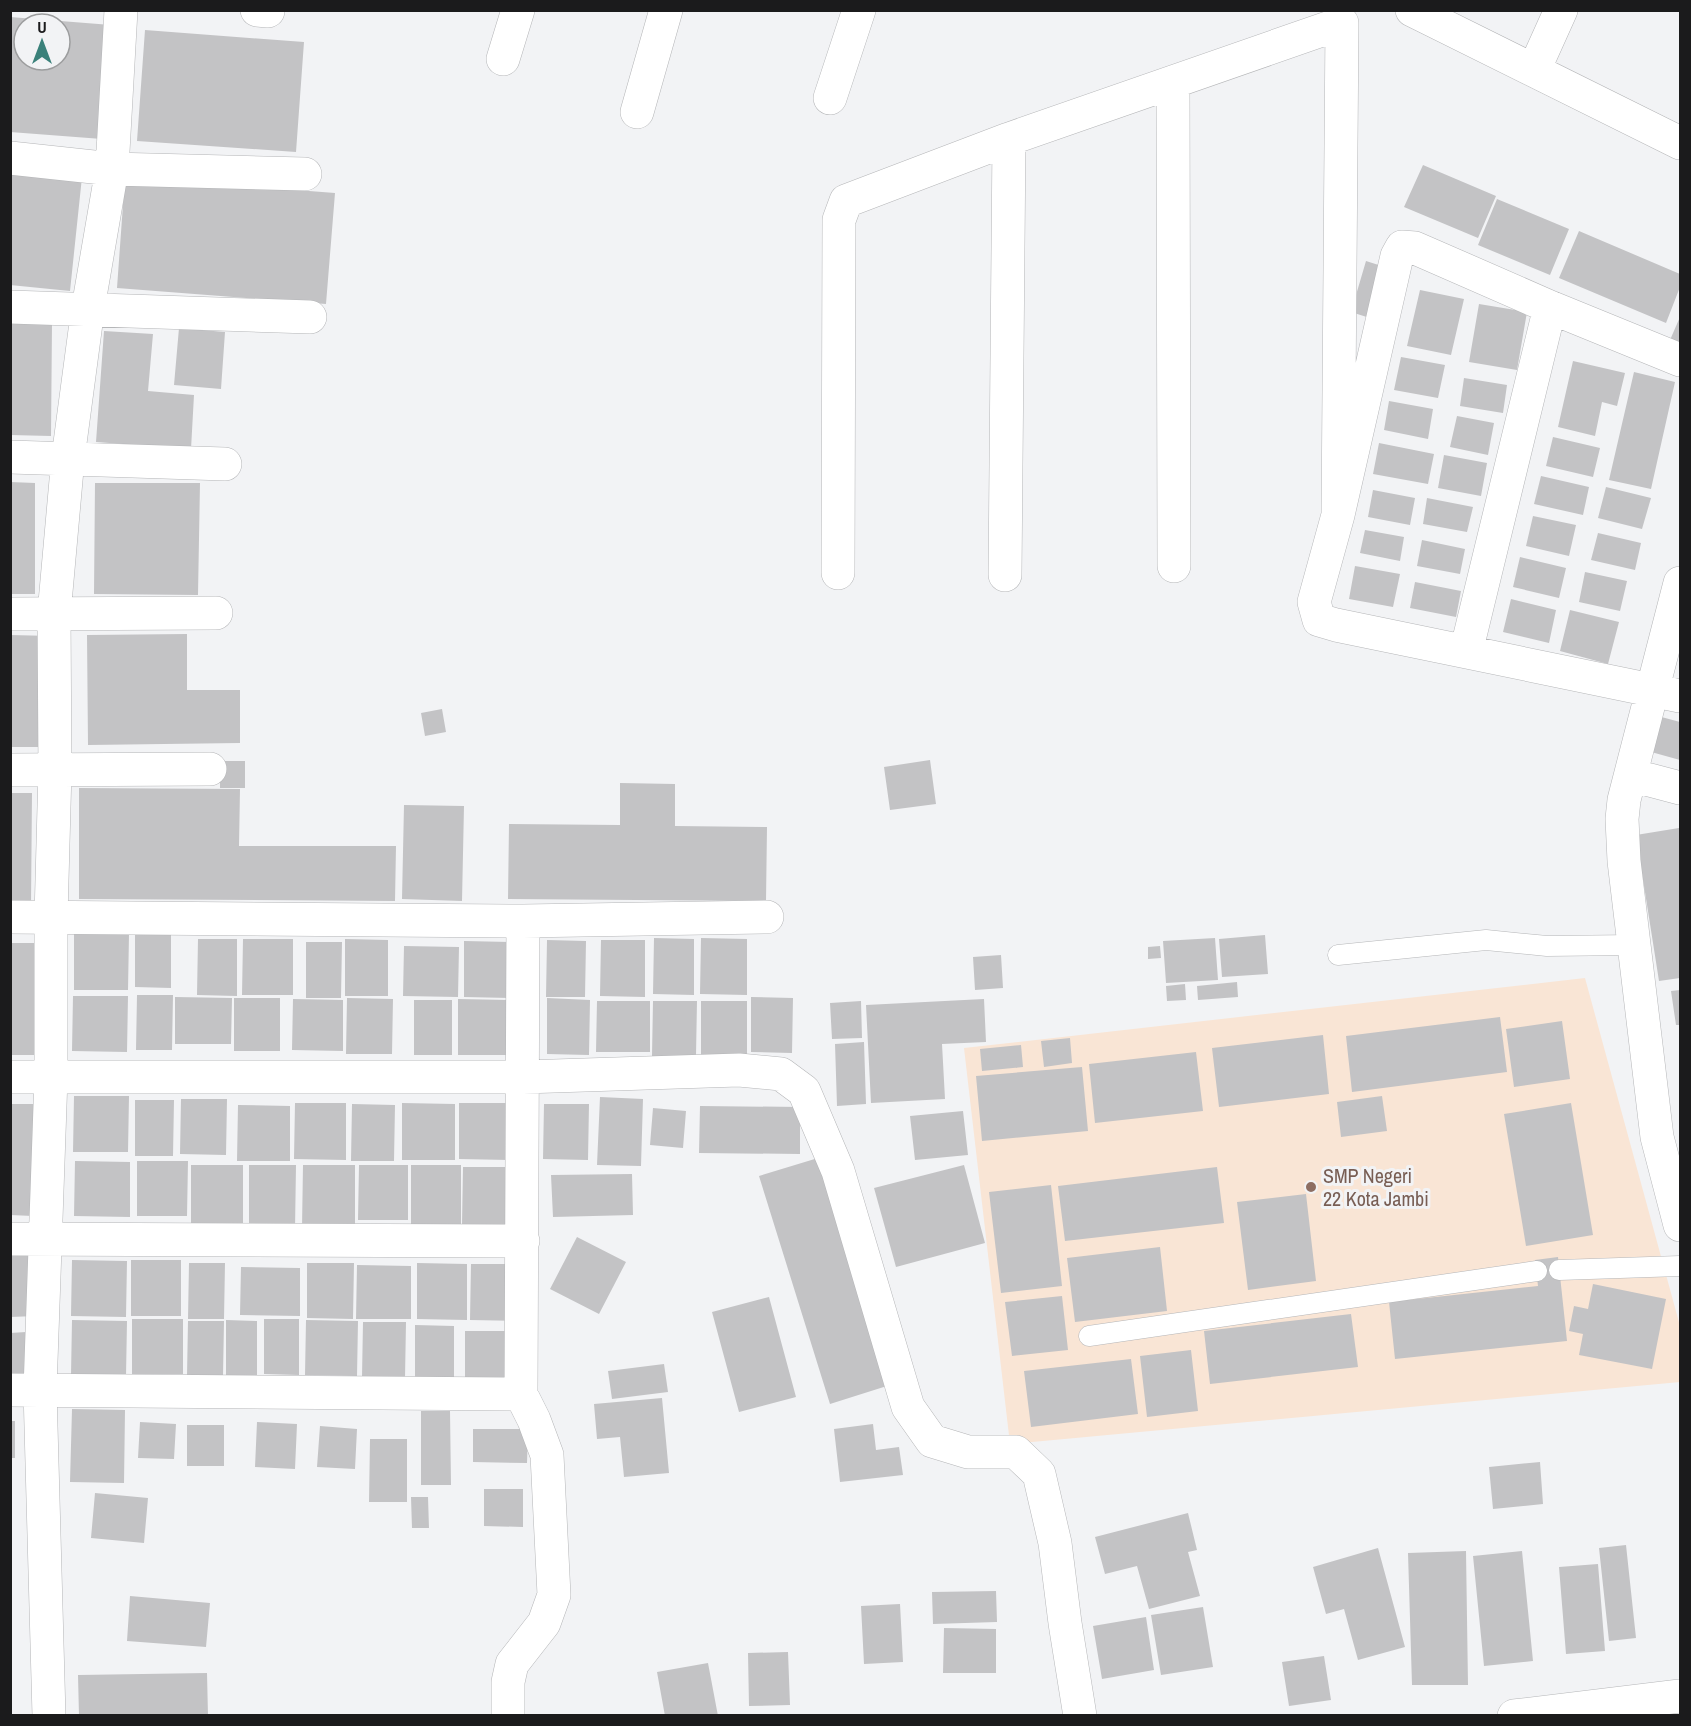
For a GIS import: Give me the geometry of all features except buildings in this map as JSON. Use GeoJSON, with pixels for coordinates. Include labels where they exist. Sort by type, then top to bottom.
{"type":"FeatureCollection","features":[{"type":"Feature","properties":{"kind":"street"},"geometry":{"type":"LineString","coordinates":[[49,1716],[25,1390],[46,1239],[51,1077],[51,917],[55,770],[54,614],[68,458],[88,308],[112,169],[122,10]]}},
{"type":"Feature","properties":{"kind":"street"},"geometry":{"type":"LineString","coordinates":[[257,10],[268,11]]}},
{"type":"Feature","properties":{"kind":"street"},"geometry":{"type":"LineString","coordinates":[[502,58],[518,10]]}},
{"type":"Feature","properties":{"kind":"street"},"geometry":{"type":"LineString","coordinates":[[637,112],[666,10]]}},
{"type":"Feature","properties":{"kind":"street"},"geometry":{"type":"LineString","coordinates":[[830,98],[859,10]]}},
{"type":"Feature","properties":{"kind":"street"},"geometry":{"type":"LineString","coordinates":[[1412,10],[1680,143]]}},
{"type":"Feature","properties":{"kind":"street"},"geometry":{"type":"LineString","coordinates":[[1534,70],[1561,10]]}},
{"type":"Feature","properties":{"kind":"street"},"geometry":{"type":"LineString","coordinates":[[838,573],[839,220],[846,201],[1009,139],[1350,17],[1338,515]]}},
{"type":"Feature","properties":{"kind":"street"},"geometry":{"type":"LineString","coordinates":[[1173,82],[1174,566]]}},
{"type":"Feature","properties":{"kind":"street"},"geometry":{"type":"LineString","coordinates":[[1005,575],[1009,139]]}},
{"type":"Feature","properties":{"kind":"street"},"geometry":{"type":"LineString","coordinates":[[10,158],[112,169],[304,174]]}},
{"type":"Feature","properties":{"kind":"street"},"geometry":{"type":"LineString","coordinates":[[1666,694],[1319,620],[1314,602],[1338,515],[1394,267],[1402,247],[1415,248],[1680,360]]}},
{"type":"Feature","properties":{"kind":"street"},"geometry":{"type":"LineString","coordinates":[[10,307],[310,317]]}},
{"type":"Feature","properties":{"kind":"street"},"geometry":{"type":"LineString","coordinates":[[1466,652],[1550,307]]}},
{"type":"Feature","properties":{"kind":"street"},"geometry":{"type":"LineString","coordinates":[[10,458],[225,464]]}},
{"type":"Feature","properties":{"kind":"street"},"geometry":{"type":"LineString","coordinates":[[1680,583],[1666,694],[1630,775],[1622,819],[1624,861],[1634,945],[1669,1136],[1680,1225]]}},
{"type":"Feature","properties":{"kind":"street"},"geometry":{"type":"LineString","coordinates":[[10,614],[216,613]]}},
{"type":"Feature","properties":{"kind":"street"},"geometry":{"type":"LineString","coordinates":[[10,770],[210,770]]}},
{"type":"Feature","properties":{"kind":"street"},"geometry":{"type":"LineString","coordinates":[[1630,775],[1680,788]]}},
{"type":"Feature","properties":{"kind":"street"},"geometry":{"type":"LineString","coordinates":[[10,917],[523,921],[767,917]]}},
{"type":"Feature","properties":{"kind":"street"},"geometry":{"type":"LineString","coordinates":[[508,1716],[508,1682],[512,1664],[544,1623],[554,1595],[547,1455],[521,1394],[523,921]]}},
{"type":"Feature","properties":{"kind":"street"},"geometry":{"type":"LineString","coordinates":[[10,1077],[523,1077],[740,1070],[781,1074],[804,1091],[838,1171],[908,1407],[932,1441],[968,1452],[1016,1452],[1040,1474],[1055,1542],[1080,1716]]}},
{"type":"Feature","properties":{"kind":"street"},"geometry":{"type":"LineString","coordinates":[[10,1239],[523,1241]]}},
{"type":"Feature","properties":{"kind":"street"},"geometry":{"type":"LineString","coordinates":[[25,1390],[521,1394]]}},
{"type":"Feature","properties":{"kind":"street"},"geometry":{"type":"LineString","coordinates":[[1514,1716],[1677,1702]]}},
{"type":"Feature","properties":{"kind":"lane"},"geometry":{"type":"LineString","coordinates":[[1338,955],[1486,940],[1547,946],[1634,945]]}},
{"type":"Feature","properties":{"kind":"lane"},"geometry":{"type":"LineString","coordinates":[[1559,1270],[1680,1266]]}},
{"type":"Feature","properties":{"kind":"lane"},"geometry":{"type":"LineString","coordinates":[[1089,1336],[1537,1271]]}},
{"type":"Feature","properties":{"kind":"shaded area","name":"SMP Negeri 22 Kota Jambi"},"geometry":{"type":"Polygon","coordinates":[[[1585,978],[1680,1326],[1680,1382],[1010,1444],[964,1048],[1585,978]]]}},
{"type":"Feature","properties":{"kind":"place","name":"SMP Negeri 22 Kota Jambi"},"geometry":{"type":"Point","coordinates":[1311,1187]}}]}
